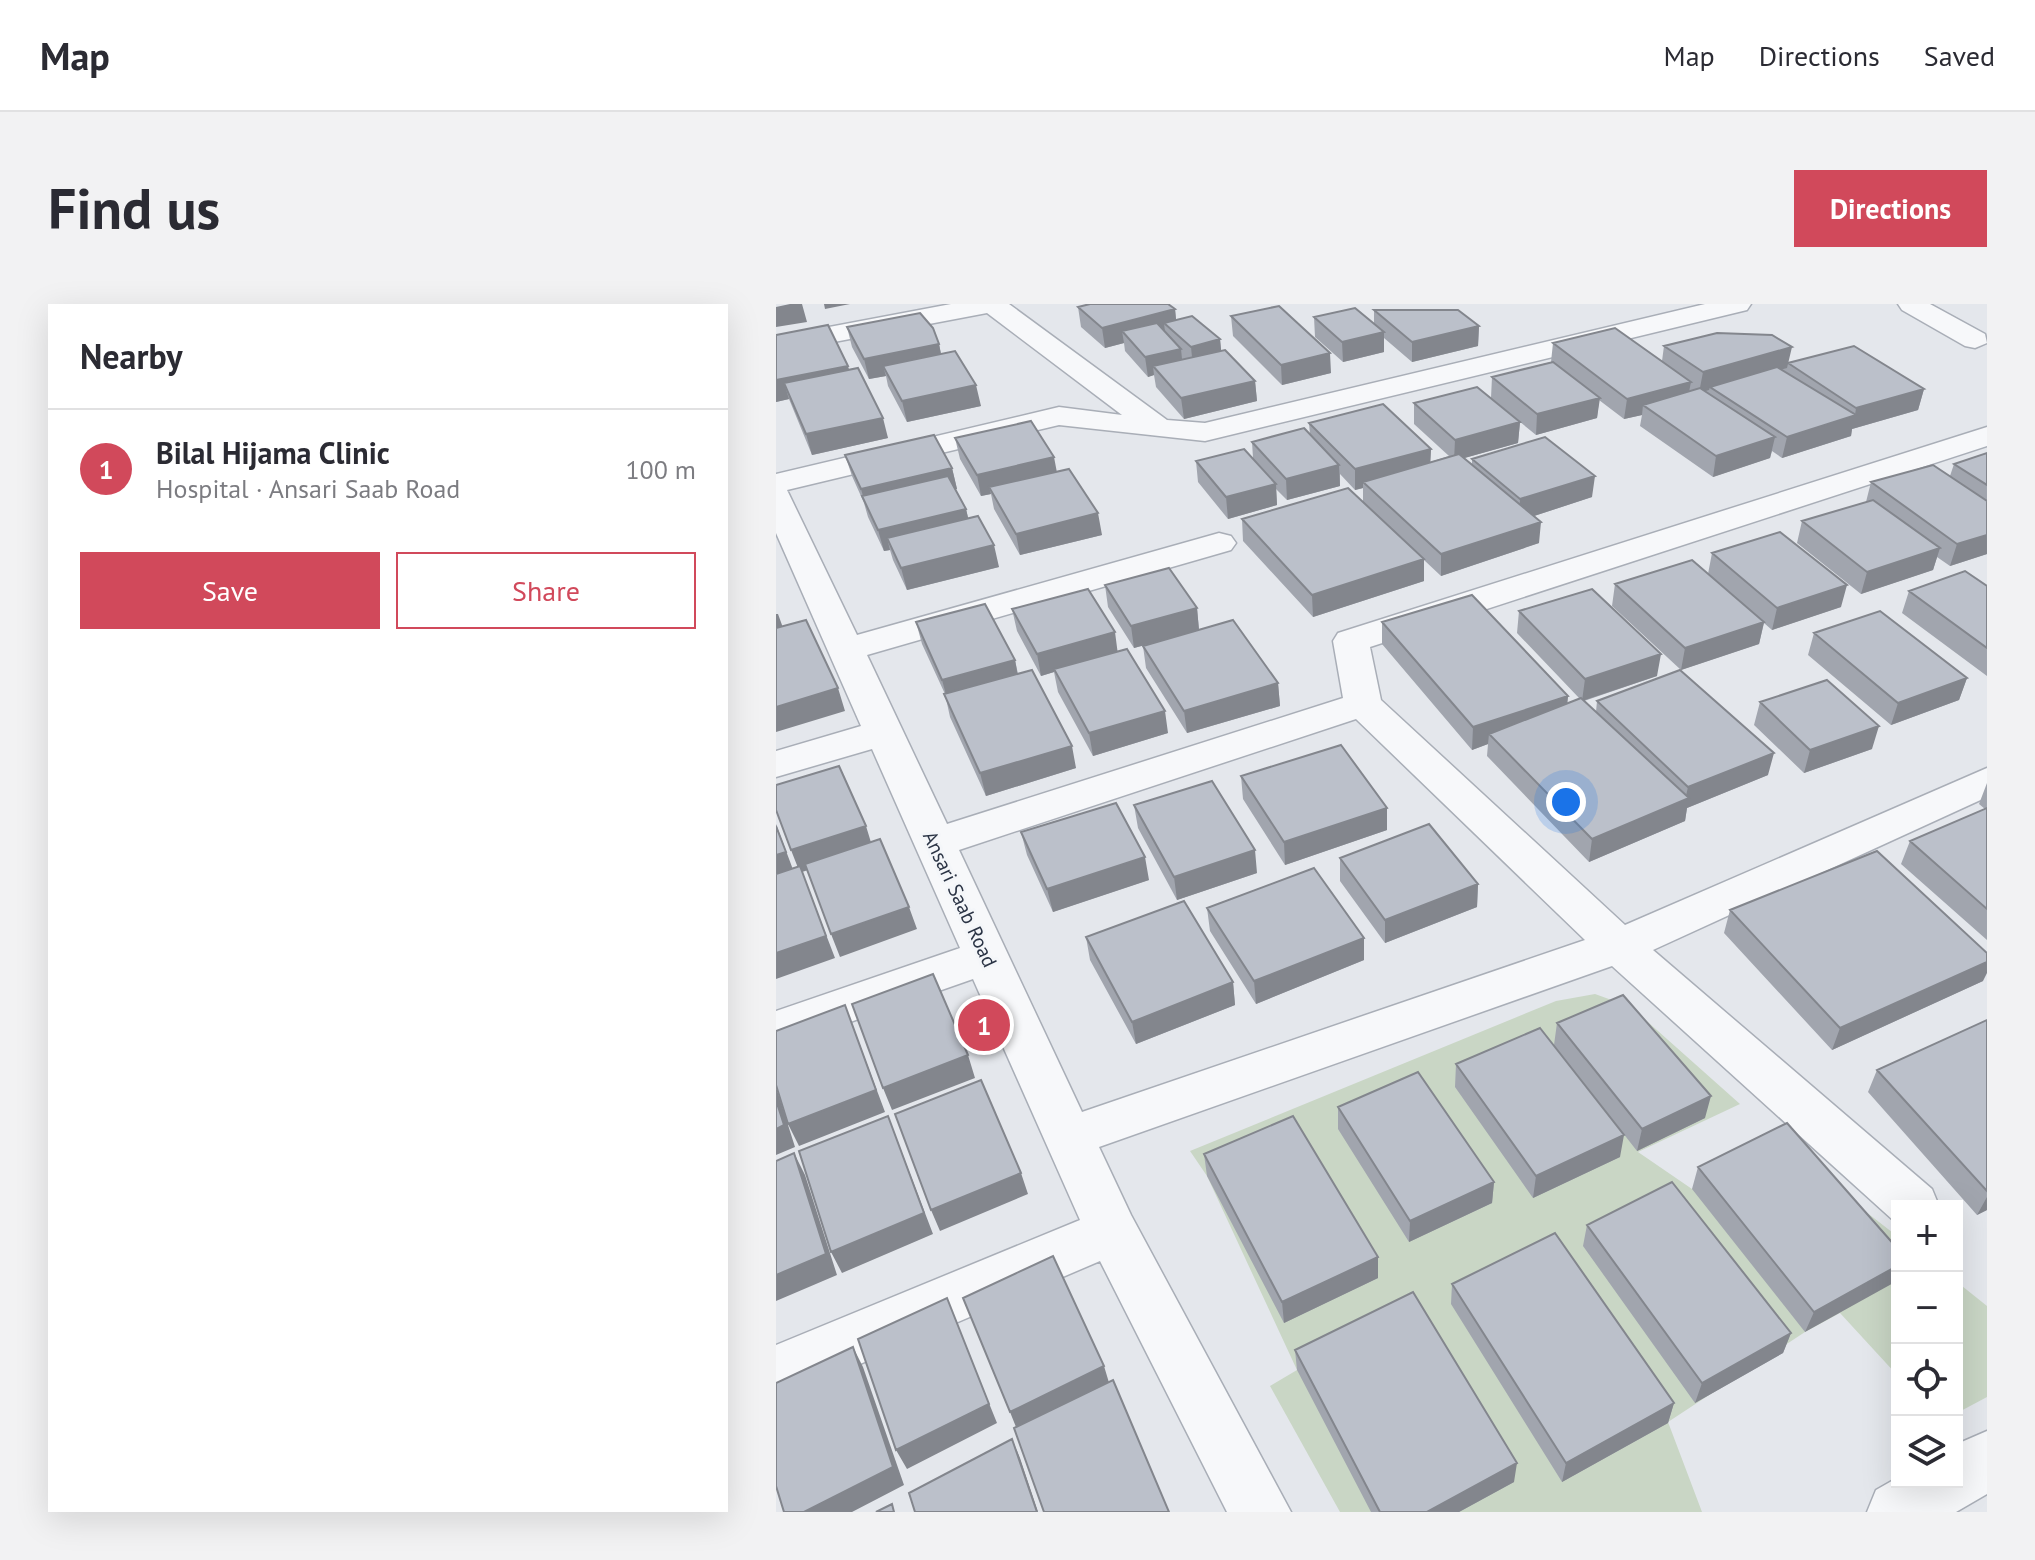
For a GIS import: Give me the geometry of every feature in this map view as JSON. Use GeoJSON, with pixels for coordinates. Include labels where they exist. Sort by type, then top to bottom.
{"type":"FeatureCollection","features":[{"type":"Feature","properties":{"kind":"street"},"geometry":{"type":"LineString","coordinates":[[776,345],[993,304],[1160,429]]}},
{"type":"Feature","properties":{"kind":"street"},"geometry":{"type":"LineString","coordinates":[[776,483],[1059,416],[1205,432],[1738,304]]}},
{"type":"Feature","properties":{"kind":"street"},"geometry":{"type":"LineString","coordinates":[[1911,304],[1984,345]]}},
{"type":"Feature","properties":{"kind":"street"},"geometry":{"type":"LineString","coordinates":[[1977,310],[1984,345]]}},
{"type":"Feature","properties":{"kind":"street"},"geometry":{"type":"LineString","coordinates":[[1907,1200],[1619,946],[1363,704],[1351,641],[1987,436]]}},
{"type":"Feature","properties":{"kind":"street","name":"Ansari Saab Road"},"geometry":{"type":"LineString","coordinates":[[776,497],[786,545],[846,650],[1112,1231],[1260,1512]]}},
{"type":"Feature","properties":{"kind":"street"},"geometry":{"type":"LineString","coordinates":[[846,650],[1219,543]]}},
{"type":"Feature","properties":{"kind":"street"},"geometry":{"type":"LineString","coordinates":[[935,843],[1363,704]]}},
{"type":"Feature","properties":{"kind":"street"},"geometry":{"type":"LineString","coordinates":[[776,764],[884,732]]}},
{"type":"Feature","properties":{"kind":"street"},"geometry":{"type":"LineString","coordinates":[[1069,1137],[1619,946],[1987,781]]}},
{"type":"Feature","properties":{"kind":"street"},"geometry":{"type":"LineString","coordinates":[[776,1030],[987,956]]}},
{"type":"Feature","properties":{"kind":"street"},"geometry":{"type":"LineString","coordinates":[[776,1373],[1112,1231]]}},
{"type":"Feature","properties":{"kind":"street"},"geometry":{"type":"LineString","coordinates":[[1963,1474],[1987,1460]]}},
{"type":"Feature","properties":{"kind":"street"},"geometry":{"type":"LineString","coordinates":[[1898,1512],[1939,1488]]}},
{"type":"Feature","properties":{"kind":"green space"},"geometry":{"type":"Polygon","coordinates":[[[1595,994],[1631,1007],[1740,1104],[1638,1152],[1692,1189],[1780,1145],[1891,1231],[1891,1368],[1840,1313],[1805,1332],[1668,1422],[1702,1512],[1340,1512],[1270,1386],[1297,1370],[1207,1176],[1190,1151],[1556,1001],[1595,994]]]}},
{"type":"Feature","properties":{"kind":"green space"},"geometry":{"type":"Polygon","coordinates":[[[1963,1287],[1987,1306],[1987,1397],[1963,1410],[1963,1287]]]}},
{"type":"Feature","properties":{"kind":"building"},"geometry":{"type":"Polygon","coordinates":[[[1090,304],[1168,304],[1175,309],[1102,328],[1078,307],[1090,304]]]}},
{"type":"Feature","properties":{"kind":"building"},"geometry":{"type":"Polygon","coordinates":[[[1279,306],[1330,353],[1281,365],[1231,316],[1279,306]]]}},
{"type":"Feature","properties":{"kind":"building"},"geometry":{"type":"Polygon","coordinates":[[[1355,308],[1384,332],[1342,342],[1314,317],[1355,308]]]}},
{"type":"Feature","properties":{"kind":"building"},"geometry":{"type":"Polygon","coordinates":[[[1374,310],[1458,310],[1479,326],[1412,342],[1374,310]]]}},
{"type":"Feature","properties":{"kind":"building"},"geometry":{"type":"Polygon","coordinates":[[[920,313],[933,328],[939,344],[864,359],[847,327],[920,313]]]}},
{"type":"Feature","properties":{"kind":"building"},"geometry":{"type":"Polygon","coordinates":[[[1192,316],[1220,339],[1191,347],[1164,323],[1192,316]]]}},
{"type":"Feature","properties":{"kind":"building"},"geometry":{"type":"Polygon","coordinates":[[[1157,323],[1181,349],[1145,357],[1122,331],[1157,323]]]}},
{"type":"Feature","properties":{"kind":"building"},"geometry":{"type":"Polygon","coordinates":[[[828,325],[848,366],[776,380],[776,335],[828,325]]]}},
{"type":"Feature","properties":{"kind":"building"},"geometry":{"type":"Polygon","coordinates":[[[1615,328],[1691,382],[1627,399],[1553,343],[1615,328]]]}},
{"type":"Feature","properties":{"kind":"building"},"geometry":{"type":"Polygon","coordinates":[[[1717,333],[1772,335],[1792,347],[1703,372],[1664,346],[1717,333]]]}},
{"type":"Feature","properties":{"kind":"building"},"geometry":{"type":"Polygon","coordinates":[[[1854,346],[1924,389],[1856,408],[1788,363],[1854,346]]]}},
{"type":"Feature","properties":{"kind":"building"},"geometry":{"type":"Polygon","coordinates":[[[1225,350],[1255,381],[1181,398],[1153,366],[1225,350]]]}},
{"type":"Feature","properties":{"kind":"building"},"geometry":{"type":"Polygon","coordinates":[[[955,351],[976,385],[902,401],[883,366],[955,351]]]}},
{"type":"Feature","properties":{"kind":"building"},"geometry":{"type":"Polygon","coordinates":[[[1553,362],[1600,398],[1537,414],[1492,377],[1553,362]]]}},
{"type":"Feature","properties":{"kind":"building"},"geometry":{"type":"Polygon","coordinates":[[[1777,367],[1856,415],[1787,437],[1710,387],[1777,367]]]}},
{"type":"Feature","properties":{"kind":"building"},"geometry":{"type":"Polygon","coordinates":[[[858,368],[883,418],[806,434],[784,383],[858,368]]]}},
{"type":"Feature","properties":{"kind":"building"},"geometry":{"type":"Polygon","coordinates":[[[1477,387],[1520,422],[1455,440],[1414,403],[1477,387]]]}},
{"type":"Feature","properties":{"kind":"building"},"geometry":{"type":"Polygon","coordinates":[[[1700,388],[1775,437],[1716,456],[1643,405],[1700,388]]]}},
{"type":"Feature","properties":{"kind":"building"},"geometry":{"type":"Polygon","coordinates":[[[1383,404],[1431,449],[1355,469],[1309,423],[1383,404]]]}},
{"type":"Feature","properties":{"kind":"building"},"geometry":{"type":"Polygon","coordinates":[[[1031,421],[1054,457],[977,475],[955,438],[1031,421]]]}},
{"type":"Feature","properties":{"kind":"building"},"geometry":{"type":"Polygon","coordinates":[[[1304,428],[1339,465],[1286,479],[1252,442],[1304,428]]]}},
{"type":"Feature","properties":{"kind":"building"},"geometry":{"type":"Polygon","coordinates":[[[934,435],[952,468],[861,489],[845,455],[934,435]]]}},
{"type":"Feature","properties":{"kind":"building"},"geometry":{"type":"Polygon","coordinates":[[[1545,437],[1595,476],[1520,499],[1472,459],[1545,437]]]}},
{"type":"Feature","properties":{"kind":"building"},"geometry":{"type":"Polygon","coordinates":[[[1244,449],[1276,484],[1226,497],[1196,461],[1244,449]]]}},
{"type":"Feature","properties":{"kind":"building"},"geometry":{"type":"Polygon","coordinates":[[[1987,453],[1987,485],[1954,464],[1987,453]]]}},
{"type":"Feature","properties":{"kind":"building"},"geometry":{"type":"Polygon","coordinates":[[[1459,454],[1541,522],[1441,554],[1363,482],[1459,454]]]}},
{"type":"Feature","properties":{"kind":"building"},"geometry":{"type":"Polygon","coordinates":[[[1933,465],[1987,501],[1987,535],[1957,544],[1871,482],[1933,465]]]}},
{"type":"Feature","properties":{"kind":"building"},"geometry":{"type":"Polygon","coordinates":[[[1069,469],[1098,513],[1016,534],[989,487],[1069,469]]]}},
{"type":"Feature","properties":{"kind":"building"},"geometry":{"type":"Polygon","coordinates":[[[948,476],[966,509],[878,530],[862,496],[948,476]]]}},
{"type":"Feature","properties":{"kind":"building"},"geometry":{"type":"Polygon","coordinates":[[[1348,488],[1424,559],[1312,595],[1242,519],[1348,488]]]}},
{"type":"Feature","properties":{"kind":"building"},"geometry":{"type":"Polygon","coordinates":[[[1873,500],[1940,548],[1867,572],[1802,521],[1873,500]]]}},
{"type":"Feature","properties":{"kind":"building"},"geometry":{"type":"Polygon","coordinates":[[[978,516],[994,545],[901,568],[887,538],[978,516]]]}},
{"type":"Feature","properties":{"kind":"building"},"geometry":{"type":"Polygon","coordinates":[[[1780,532],[1847,585],[1777,608],[1712,553],[1780,532]]]}},
{"type":"Feature","properties":{"kind":"building"},"geometry":{"type":"Polygon","coordinates":[[[1692,560],[1764,622],[1685,648],[1615,584],[1692,560]]]}},
{"type":"Feature","properties":{"kind":"building"},"geometry":{"type":"Polygon","coordinates":[[[1169,568],[1197,608],[1131,626],[1105,585],[1169,568]]]}},
{"type":"Feature","properties":{"kind":"building"},"geometry":{"type":"Polygon","coordinates":[[[1965,571],[1987,586],[1987,648],[1909,591],[1965,571]]]}},
{"type":"Feature","properties":{"kind":"building"},"geometry":{"type":"Polygon","coordinates":[[[1088,589],[1115,632],[1037,654],[1012,609],[1088,589]]]}},
{"type":"Feature","properties":{"kind":"building"},"geometry":{"type":"Polygon","coordinates":[[[1592,589],[1661,654],[1585,679],[1519,611],[1592,589]]]}},
{"type":"Feature","properties":{"kind":"building"},"geometry":{"type":"Polygon","coordinates":[[[1472,595],[1568,696],[1473,727],[1382,622],[1472,595]]]}},
{"type":"Feature","properties":{"kind":"building"},"geometry":{"type":"Polygon","coordinates":[[[985,604],[1015,660],[942,680],[916,622],[985,604]]]}},
{"type":"Feature","properties":{"kind":"building"},"geometry":{"type":"Polygon","coordinates":[[[1880,611],[1967,678],[1898,703],[1814,633],[1880,611]]]}},
{"type":"Feature","properties":{"kind":"building"},"geometry":{"type":"Polygon","coordinates":[[[806,620],[838,688],[776,707],[776,628],[806,620]]]}},
{"type":"Feature","properties":{"kind":"building"},"geometry":{"type":"Polygon","coordinates":[[[1233,620],[1278,683],[1184,711],[1143,646],[1233,620]]]}},
{"type":"Feature","properties":{"kind":"building"},"geometry":{"type":"Polygon","coordinates":[[[1127,649],[1165,711],[1089,733],[1054,669],[1127,649]]]}},
{"type":"Feature","properties":{"kind":"building"},"geometry":{"type":"Polygon","coordinates":[[[1032,670],[1072,746],[980,773],[944,694],[1032,670]]]}},
{"type":"Feature","properties":{"kind":"building"},"geometry":{"type":"Polygon","coordinates":[[[1680,670],[1774,753],[1688,787],[1597,701],[1680,670]]]}},
{"type":"Feature","properties":{"kind":"building"},"geometry":{"type":"Polygon","coordinates":[[[1827,680],[1879,726],[1810,750],[1760,702],[1827,680]]]}},
{"type":"Feature","properties":{"kind":"building"},"geometry":{"type":"Polygon","coordinates":[[[1581,698],[1689,798],[1592,839],[1489,734],[1581,698]]]}},
{"type":"Feature","properties":{"kind":"building"},"geometry":{"type":"Polygon","coordinates":[[[1341,745],[1387,808],[1284,842],[1241,776],[1341,745]]]}},
{"type":"Feature","properties":{"kind":"building"},"geometry":{"type":"Polygon","coordinates":[[[839,766],[866,826],[791,850],[776,810],[776,785],[839,766]]]}},
{"type":"Feature","properties":{"kind":"building"},"geometry":{"type":"Polygon","coordinates":[[[1212,781],[1255,850],[1174,877],[1134,805],[1212,781]]]}},
{"type":"Feature","properties":{"kind":"building"},"geometry":{"type":"Polygon","coordinates":[[[1116,803],[1145,857],[1047,889],[1021,832],[1116,803]]]}},
{"type":"Feature","properties":{"kind":"building"},"geometry":{"type":"Polygon","coordinates":[[[1987,808],[1987,909],[1910,841],[1987,808]]]}},
{"type":"Feature","properties":{"kind":"building"},"geometry":{"type":"Polygon","coordinates":[[[1429,824],[1478,884],[1385,920],[1340,858],[1429,824]]]}},
{"type":"Feature","properties":{"kind":"building"},"geometry":{"type":"Polygon","coordinates":[[[776,826],[786,852],[776,855],[776,826]]]}},
{"type":"Feature","properties":{"kind":"building"},"geometry":{"type":"Polygon","coordinates":[[[880,839],[909,907],[831,934],[805,864],[880,839]]]}},
{"type":"Feature","properties":{"kind":"building"},"geometry":{"type":"Polygon","coordinates":[[[1877,851],[1987,953],[1987,962],[1840,1028],[1730,910],[1877,851]]]}},
{"type":"Feature","properties":{"kind":"building"},"geometry":{"type":"Polygon","coordinates":[[[800,866],[826,936],[776,953],[776,874],[800,866]]]}},
{"type":"Feature","properties":{"kind":"building"},"geometry":{"type":"Polygon","coordinates":[[[1314,868],[1364,938],[1254,981],[1207,908],[1314,868]]]}},
{"type":"Feature","properties":{"kind":"building"},"geometry":{"type":"Polygon","coordinates":[[[1184,901],[1233,982],[1132,1022],[1086,937],[1184,901]]]}},
{"type":"Feature","properties":{"kind":"building"},"geometry":{"type":"Polygon","coordinates":[[[933,974],[968,1055],[883,1088],[852,1004],[933,974]]]}},
{"type":"Feature","properties":{"kind":"building"},"geometry":{"type":"Polygon","coordinates":[[[1623,995],[1711,1096],[1642,1129],[1557,1023],[1623,995]]]}},
{"type":"Feature","properties":{"kind":"building"},"geometry":{"type":"Polygon","coordinates":[[[845,1005],[876,1090],[788,1124],[776,1085],[776,1031],[845,1005]]]}},
{"type":"Feature","properties":{"kind":"building"},"geometry":{"type":"Polygon","coordinates":[[[1987,1020],[1987,1191],[1877,1070],[1987,1020]]]}},
{"type":"Feature","properties":{"kind":"building"},"geometry":{"type":"Polygon","coordinates":[[[1540,1028],[1624,1135],[1536,1176],[1456,1064],[1540,1028]]]}},
{"type":"Feature","properties":{"kind":"building"},"geometry":{"type":"Polygon","coordinates":[[[1418,1072],[1494,1182],[1410,1221],[1338,1107],[1418,1072]]]}},
{"type":"Feature","properties":{"kind":"building"},"geometry":{"type":"Polygon","coordinates":[[[981,1080],[1021,1173],[931,1210],[895,1114],[981,1080]]]}},
{"type":"Feature","properties":{"kind":"building"},"geometry":{"type":"Polygon","coordinates":[[[776,1100],[784,1125],[776,1129],[776,1100]]]}},
{"type":"Feature","properties":{"kind":"building"},"geometry":{"type":"Polygon","coordinates":[[[888,1116],[924,1213],[831,1252],[799,1151],[888,1116]]]}},
{"type":"Feature","properties":{"kind":"building"},"geometry":{"type":"Polygon","coordinates":[[[1293,1116],[1378,1257],[1282,1302],[1204,1154],[1293,1116]]]}},
{"type":"Feature","properties":{"kind":"building"},"geometry":{"type":"Polygon","coordinates":[[[1787,1123],[1891,1241],[1891,1269],[1814,1312],[1698,1167],[1787,1123]]]}},
{"type":"Feature","properties":{"kind":"building"},"geometry":{"type":"Polygon","coordinates":[[[794,1153],[826,1254],[776,1275],[776,1161],[794,1153]]]}},
{"type":"Feature","properties":{"kind":"building"},"geometry":{"type":"Polygon","coordinates":[[[1672,1182],[1791,1333],[1702,1383],[1587,1225],[1672,1182]]]}},
{"type":"Feature","properties":{"kind":"building"},"geometry":{"type":"Polygon","coordinates":[[[1555,1233],[1674,1403],[1566,1463],[1452,1284],[1555,1233]]]}},
{"type":"Feature","properties":{"kind":"building"},"geometry":{"type":"Polygon","coordinates":[[[1053,1256],[1104,1366],[1010,1412],[963,1298],[1053,1256]]]}},
{"type":"Feature","properties":{"kind":"building"},"geometry":{"type":"Polygon","coordinates":[[[1413,1292],[1517,1463],[1427,1512],[1380,1512],[1295,1350],[1413,1292]]]}},
{"type":"Feature","properties":{"kind":"building"},"geometry":{"type":"Polygon","coordinates":[[[947,1298],[989,1404],[896,1450],[858,1339],[947,1298]]]}},
{"type":"Feature","properties":{"kind":"building"},"geometry":{"type":"Polygon","coordinates":[[[853,1347],[893,1467],[804,1512],[784,1512],[776,1486],[776,1383],[853,1347]]]}},
{"type":"Feature","properties":{"kind":"building"},"geometry":{"type":"Polygon","coordinates":[[[1113,1380],[1169,1512],[1044,1512],[1014,1428],[1113,1380]]]}},
{"type":"Feature","properties":{"kind":"building"},"geometry":{"type":"Polygon","coordinates":[[[1012,1439],[1037,1512],[915,1512],[909,1493],[1012,1439]]]}},
{"type":"Feature","properties":{"kind":"building"},"geometry":{"type":"Polygon","coordinates":[[[892,1504],[894,1512],[876,1512],[892,1504]]]}},
{"type":"Feature","properties":{"kind":"place","name":"Bilal Hijama Clinic"},"geometry":{"type":"Point","coordinates":[984,1025]}}]}
